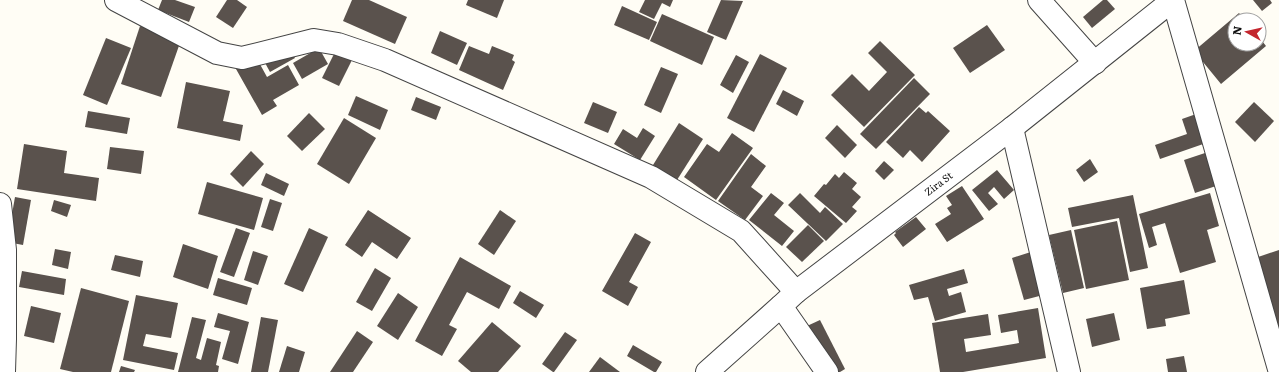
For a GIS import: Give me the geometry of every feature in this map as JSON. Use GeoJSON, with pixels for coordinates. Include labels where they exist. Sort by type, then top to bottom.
{"type":"FeatureCollection","features":[{"type":"Feature","properties":{"kind":"street"},"geometry":{"type":"LineString","coordinates":[[116,0],[217,53],[242,58],[314,40],[338,44],[385,60],[651,177],[741,231],[789,299],[827,372]]}},
{"type":"Feature","properties":{"kind":"street"},"geometry":{"type":"LineString","coordinates":[[1039,0],[1094,63]]}},
{"type":"Feature","properties":{"kind":"street"},"geometry":{"type":"LineString","coordinates":[[1173,0],[1279,369]]}},
{"type":"Feature","properties":{"kind":"street","name":"Zira St"},"geometry":{"type":"LineString","coordinates":[[707,372],[789,299],[1012,128],[1173,0]]}},
{"type":"Feature","properties":{"kind":"street"},"geometry":{"type":"LineString","coordinates":[[1012,128],[1069,372]]}},
{"type":"Feature","properties":{"kind":"street"},"geometry":{"type":"LineString","coordinates":[[0,204],[5,339],[4,372]]}},
{"type":"Feature","properties":{"kind":"building"},"geometry":{"type":"Polygon","coordinates":[[[162,0],[175,0],[195,7],[189,22],[158,10],[162,0]]]}},
{"type":"Feature","properties":{"kind":"building"},"geometry":{"type":"Polygon","coordinates":[[[227,0],[237,0],[247,7],[233,28],[216,17],[227,0]]]}},
{"type":"Feature","properties":{"kind":"building"},"geometry":{"type":"Polygon","coordinates":[[[352,0],[369,0],[407,17],[395,44],[343,21],[352,0]]]}},
{"type":"Feature","properties":{"kind":"building"},"geometry":{"type":"Polygon","coordinates":[[[468,0],[504,0],[497,18],[466,5],[468,0]]]}},
{"type":"Feature","properties":{"kind":"building"},"geometry":{"type":"Polygon","coordinates":[[[645,0],[673,0],[670,7],[662,3],[654,19],[639,12],[645,0]]]}},
{"type":"Feature","properties":{"kind":"building"},"geometry":{"type":"Polygon","coordinates":[[[721,0],[743,1],[726,40],[707,32],[721,0]]]}},
{"type":"Feature","properties":{"kind":"building"},"geometry":{"type":"Polygon","coordinates":[[[1103,0],[1107,0],[1115,9],[1092,28],[1083,17],[1103,0]]]}},
{"type":"Feature","properties":{"kind":"building"},"geometry":{"type":"Polygon","coordinates":[[[1253,0],[1270,0],[1272,3],[1262,11],[1253,0]]]}},
{"type":"Feature","properties":{"kind":"building"},"geometry":{"type":"Polygon","coordinates":[[[622,6],[657,22],[649,40],[614,25],[622,6]]]}},
{"type":"Feature","properties":{"kind":"building"},"geometry":{"type":"Polygon","coordinates":[[[662,14],[714,37],[702,65],[650,41],[662,14]]]}},
{"type":"Feature","properties":{"kind":"building"},"geometry":{"type":"Polygon","coordinates":[[[1227,23],[1227,52],[1259,52],[1221,84],[1194,51],[1227,23]]]}},
{"type":"Feature","properties":{"kind":"building"},"geometry":{"type":"Polygon","coordinates":[[[987,25],[1005,50],[970,73],[953,48],[987,25]]]}},
{"type":"Feature","properties":{"kind":"building"},"geometry":{"type":"Polygon","coordinates":[[[140,26],[181,40],[161,97],[121,84],[140,26]]]}},
{"type":"Feature","properties":{"kind":"building"},"geometry":{"type":"Polygon","coordinates":[[[440,31],[467,43],[457,65],[431,53],[440,31]]]}},
{"type":"Feature","properties":{"kind":"building"},"geometry":{"type":"Polygon","coordinates":[[[106,38],[131,48],[107,105],[83,95],[106,38]]]}},
{"type":"Feature","properties":{"kind":"building"},"geometry":{"type":"Polygon","coordinates":[[[880,41],[915,75],[864,127],[831,95],[852,74],[869,91],[887,72],[868,53],[880,41]]]}},
{"type":"Feature","properties":{"kind":"building"},"geometry":{"type":"Polygon","coordinates":[[[469,46],[489,54],[492,46],[514,55],[512,60],[515,62],[503,90],[459,70],[469,46]]]}},
{"type":"Feature","properties":{"kind":"building"},"geometry":{"type":"Polygon","coordinates":[[[289,47],[295,58],[270,72],[264,61],[289,47]]]}},
{"type":"Feature","properties":{"kind":"building"},"geometry":{"type":"Polygon","coordinates":[[[319,48],[328,64],[302,79],[293,63],[319,48]]]}},
{"type":"Feature","properties":{"kind":"building"},"geometry":{"type":"Polygon","coordinates":[[[336,50],[353,58],[339,86],[322,78],[336,50]]]}},
{"type":"Feature","properties":{"kind":"building"},"geometry":{"type":"Polygon","coordinates":[[[760,54],[787,68],[754,132],[727,118],[760,54]]]}},
{"type":"Feature","properties":{"kind":"building"},"geometry":{"type":"Polygon","coordinates":[[[736,55],[749,62],[733,93],[720,85],[736,55]]]}},
{"type":"Feature","properties":{"kind":"building"},"geometry":{"type":"Polygon","coordinates":[[[256,57],[267,77],[288,65],[299,85],[273,100],[277,106],[262,115],[236,69],[256,57]]]}},
{"type":"Feature","properties":{"kind":"building"},"geometry":{"type":"Polygon","coordinates":[[[661,67],[678,74],[661,113],[644,105],[661,67]]]}},
{"type":"Feature","properties":{"kind":"building"},"geometry":{"type":"Polygon","coordinates":[[[914,78],[930,94],[876,149],[860,134],[914,78]]]}},
{"type":"Feature","properties":{"kind":"building"},"geometry":{"type":"Polygon","coordinates":[[[186,82],[230,91],[223,121],[243,125],[240,141],[177,128],[186,82]]]}},
{"type":"Feature","properties":{"kind":"building"},"geometry":{"type":"Polygon","coordinates":[[[783,90],[804,101],[797,116],[776,104],[783,90]]]}},
{"type":"Feature","properties":{"kind":"building"},"geometry":{"type":"Polygon","coordinates":[[[356,96],[388,110],[380,130],[348,115],[356,96]]]}},
{"type":"Feature","properties":{"kind":"building"},"geometry":{"type":"Polygon","coordinates":[[[416,97],[441,107],[436,120],[411,110],[416,97]]]}},
{"type":"Feature","properties":{"kind":"building"},"geometry":{"type":"Polygon","coordinates":[[[593,102],[617,112],[608,133],[584,123],[593,102]]]}},
{"type":"Feature","properties":{"kind":"building"},"geometry":{"type":"Polygon","coordinates":[[[1254,102],[1274,121],[1255,142],[1235,122],[1254,102]]]}},
{"type":"Feature","properties":{"kind":"building"},"geometry":{"type":"Polygon","coordinates":[[[919,107],[926,113],[928,111],[950,131],[922,162],[910,150],[903,158],[886,142],[919,107]]]}},
{"type":"Feature","properties":{"kind":"building"},"geometry":{"type":"Polygon","coordinates":[[[88,111],[130,118],[127,134],[85,127],[88,111]]]}},
{"type":"Feature","properties":{"kind":"building"},"geometry":{"type":"Polygon","coordinates":[[[309,113],[325,129],[302,151],[287,136],[309,113]]]}},
{"type":"Feature","properties":{"kind":"building"},"geometry":{"type":"Polygon","coordinates":[[[1199,113],[1209,142],[1160,159],[1155,145],[1187,134],[1182,119],[1199,113]]]}},
{"type":"Feature","properties":{"kind":"building"},"geometry":{"type":"Polygon","coordinates":[[[344,118],[376,138],[349,184],[317,164],[344,118]]]}},
{"type":"Feature","properties":{"kind":"building"},"geometry":{"type":"Polygon","coordinates":[[[679,123],[703,139],[677,180],[653,165],[679,123]]]}},
{"type":"Feature","properties":{"kind":"building"},"geometry":{"type":"Polygon","coordinates":[[[837,125],[857,145],[845,158],[825,138],[837,125]]]}},
{"type":"Feature","properties":{"kind":"building"},"geometry":{"type":"Polygon","coordinates":[[[643,128],[655,136],[640,160],[614,144],[623,129],[637,138],[643,128]]]}},
{"type":"Feature","properties":{"kind":"building"},"geometry":{"type":"Polygon","coordinates":[[[732,133],[753,148],[716,200],[684,177],[707,144],[719,152],[732,133]]]}},
{"type":"Feature","properties":{"kind":"building"},"geometry":{"type":"Polygon","coordinates":[[[24,144],[67,151],[64,173],[99,178],[96,201],[17,189],[24,144]]]}},
{"type":"Feature","properties":{"kind":"building"},"geometry":{"type":"Polygon","coordinates":[[[110,147],[144,151],[141,174],[107,169],[110,147]]]}},
{"type":"Feature","properties":{"kind":"building"},"geometry":{"type":"Polygon","coordinates":[[[251,151],[264,164],[243,187],[230,174],[251,151]]]}},
{"type":"Feature","properties":{"kind":"building"},"geometry":{"type":"Polygon","coordinates":[[[1211,151],[1222,184],[1195,193],[1184,160],[1211,151]]]}},
{"type":"Feature","properties":{"kind":"building"},"geometry":{"type":"Polygon","coordinates":[[[751,154],[766,166],[751,187],[763,196],[745,220],[718,201],[751,154]]]}},
{"type":"Feature","properties":{"kind":"building"},"geometry":{"type":"Polygon","coordinates":[[[1090,159],[1098,172],[1084,182],[1076,170],[1090,159]]]}},
{"type":"Feature","properties":{"kind":"building"},"geometry":{"type":"Polygon","coordinates":[[[884,161],[894,170],[884,180],[875,171],[884,161]]]}},
{"type":"Feature","properties":{"kind":"building"},"geometry":{"type":"Polygon","coordinates":[[[997,170],[1014,190],[1004,199],[994,187],[988,193],[998,204],[989,211],[972,190],[997,170]]]}},
{"type":"Feature","properties":{"kind":"building"},"geometry":{"type":"Polygon","coordinates":[[[844,172],[857,183],[852,189],[861,197],[852,207],[857,211],[846,223],[814,196],[835,174],[839,178],[844,172]]]}},
{"type":"Feature","properties":{"kind":"building"},"geometry":{"type":"Polygon","coordinates":[[[266,173],[289,184],[284,196],[261,185],[266,173]]]}},
{"type":"Feature","properties":{"kind":"building"},"geometry":{"type":"Polygon","coordinates":[[[207,182],[263,198],[254,230],[198,214],[207,182]]]}},
{"type":"Feature","properties":{"kind":"building"},"geometry":{"type":"Polygon","coordinates":[[[962,186],[984,219],[947,242],[935,224],[951,214],[947,208],[952,205],[946,196],[962,186]]]}},
{"type":"Feature","properties":{"kind":"building"},"geometry":{"type":"Polygon","coordinates":[[[771,193],[784,203],[774,215],[794,231],[782,246],[749,220],[771,193]]]}},
{"type":"Feature","properties":{"kind":"building"},"geometry":{"type":"Polygon","coordinates":[[[800,193],[820,213],[825,207],[843,224],[826,241],[788,205],[800,193]]]}},
{"type":"Feature","properties":{"kind":"building"},"geometry":{"type":"Polygon","coordinates":[[[1210,193],[1219,226],[1207,230],[1216,262],[1180,273],[1165,223],[1152,227],[1157,245],[1149,248],[1139,214],[1210,193]]]}},
{"type":"Feature","properties":{"kind":"building"},"geometry":{"type":"Polygon","coordinates":[[[1133,195],[1148,268],[1130,272],[1119,218],[1072,227],[1068,208],[1133,195]]]}},
{"type":"Feature","properties":{"kind":"building"},"geometry":{"type":"Polygon","coordinates":[[[15,197],[31,200],[23,245],[7,242],[15,197]]]}},
{"type":"Feature","properties":{"kind":"building"},"geometry":{"type":"Polygon","coordinates":[[[270,199],[282,203],[273,231],[261,227],[270,199]]]}},
{"type":"Feature","properties":{"kind":"building"},"geometry":{"type":"Polygon","coordinates":[[[54,200],[71,205],[67,217],[51,211],[54,200]]]}},
{"type":"Feature","properties":{"kind":"building"},"geometry":{"type":"Polygon","coordinates":[[[368,210],[411,238],[397,259],[372,242],[362,257],[345,245],[368,210]]]}},
{"type":"Feature","properties":{"kind":"building"},"geometry":{"type":"Polygon","coordinates":[[[500,210],[516,221],[494,255],[478,244],[500,210]]]}},
{"type":"Feature","properties":{"kind":"building"},"geometry":{"type":"Polygon","coordinates":[[[916,217],[926,229],[903,247],[894,235],[896,233],[895,232],[916,217]]]}},
{"type":"Feature","properties":{"kind":"building"},"geometry":{"type":"Polygon","coordinates":[[[1117,221],[1129,280],[1086,289],[1074,230],[1117,221]]]}},
{"type":"Feature","properties":{"kind":"building"},"geometry":{"type":"Polygon","coordinates":[[[808,225],[824,241],[802,262],[786,247],[808,225]]]}},
{"type":"Feature","properties":{"kind":"building"},"geometry":{"type":"Polygon","coordinates":[[[236,228],[250,233],[234,277],[220,272],[236,228]]]}},
{"type":"Feature","properties":{"kind":"building"},"geometry":{"type":"Polygon","coordinates":[[[309,228],[328,237],[303,292],[284,284],[309,228]]]}},
{"type":"Feature","properties":{"kind":"building"},"geometry":{"type":"Polygon","coordinates":[[[1071,230],[1084,288],[1063,293],[1049,235],[1071,230]]]}},
{"type":"Feature","properties":{"kind":"building"},"geometry":{"type":"Polygon","coordinates":[[[635,233],[651,242],[629,282],[638,287],[628,306],[602,291],[635,233]]]}},
{"type":"Feature","properties":{"kind":"building"},"geometry":{"type":"Polygon","coordinates":[[[183,244],[218,256],[208,289],[173,277],[183,244]]]}},
{"type":"Feature","properties":{"kind":"building"},"geometry":{"type":"Polygon","coordinates":[[[55,249],[71,252],[68,269],[52,265],[55,249]]]}},
{"type":"Feature","properties":{"kind":"building"},"geometry":{"type":"Polygon","coordinates":[[[1279,250],[1279,337],[1252,259],[1279,250]]]}},
{"type":"Feature","properties":{"kind":"building"},"geometry":{"type":"Polygon","coordinates":[[[253,251],[268,256],[258,285],[244,280],[253,251]]]}},
{"type":"Feature","properties":{"kind":"building"},"geometry":{"type":"Polygon","coordinates":[[[1034,251],[1047,294],[1024,300],[1012,258],[1034,251]]]}},
{"type":"Feature","properties":{"kind":"building"},"geometry":{"type":"Polygon","coordinates":[[[115,255],[143,261],[140,277],[111,270],[115,255]]]}},
{"type":"Feature","properties":{"kind":"building"},"geometry":{"type":"Polygon","coordinates":[[[460,257],[511,286],[499,309],[467,292],[449,325],[457,329],[442,356],[415,341],[460,257]]]}},
{"type":"Feature","properties":{"kind":"building"},"geometry":{"type":"Polygon","coordinates":[[[375,268],[391,278],[372,311],[356,302],[375,268]]]}},
{"type":"Feature","properties":{"kind":"building"},"geometry":{"type":"Polygon","coordinates":[[[964,269],[968,283],[947,289],[949,296],[961,292],[966,312],[935,321],[928,297],[914,300],[909,285],[964,269]]]}},
{"type":"Feature","properties":{"kind":"building"},"geometry":{"type":"Polygon","coordinates":[[[22,271],[66,279],[64,295],[19,287],[22,271]]]}},
{"type":"Feature","properties":{"kind":"building"},"geometry":{"type":"Polygon","coordinates":[[[218,278],[252,288],[247,305],[213,295],[218,278]]]}},
{"type":"Feature","properties":{"kind":"building"},"geometry":{"type":"Polygon","coordinates":[[[1184,280],[1190,314],[1165,319],[1166,326],[1147,329],[1140,288],[1184,280]]]}},
{"type":"Feature","properties":{"kind":"building"},"geometry":{"type":"Polygon","coordinates":[[[81,288],[129,301],[111,372],[73,372],[60,369],[81,288]]]}},
{"type":"Feature","properties":{"kind":"building"},"geometry":{"type":"Polygon","coordinates":[[[520,291],[544,305],[536,318],[513,303],[520,291]]]}},
{"type":"Feature","properties":{"kind":"building"},"geometry":{"type":"Polygon","coordinates":[[[398,293],[418,307],[398,340],[377,326],[398,293]]]}},
{"type":"Feature","properties":{"kind":"building"},"geometry":{"type":"Polygon","coordinates":[[[136,295],[178,303],[171,338],[146,334],[143,346],[178,353],[174,370],[123,360],[136,295]]]}},
{"type":"Feature","properties":{"kind":"building"},"geometry":{"type":"Polygon","coordinates":[[[31,306],[61,313],[54,343],[24,336],[31,306]]]}},
{"type":"Feature","properties":{"kind":"building"},"geometry":{"type":"Polygon","coordinates":[[[1038,308],[1046,358],[963,372],[940,372],[932,323],[988,314],[991,335],[964,339],[966,352],[1019,343],[1017,330],[1001,333],[998,315],[1038,308]]]}},
{"type":"Feature","properties":{"kind":"building"},"geometry":{"type":"Polygon","coordinates":[[[218,313],[249,322],[238,364],[222,359],[230,331],[214,327],[218,313]]]}},
{"type":"Feature","properties":{"kind":"building"},"geometry":{"type":"Polygon","coordinates":[[[1114,313],[1120,340],[1092,347],[1086,319],[1114,313]]]}},
{"type":"Feature","properties":{"kind":"building"},"geometry":{"type":"Polygon","coordinates":[[[192,317],[206,320],[196,358],[201,360],[207,338],[221,342],[216,365],[219,366],[218,372],[178,372],[192,317]]]}},
{"type":"Feature","properties":{"kind":"building"},"geometry":{"type":"Polygon","coordinates":[[[261,317],[278,320],[268,372],[251,372],[261,317]]]}},
{"type":"Feature","properties":{"kind":"building"},"geometry":{"type":"Polygon","coordinates":[[[820,320],[845,369],[840,372],[831,372],[807,326],[820,320]]]}},
{"type":"Feature","properties":{"kind":"building"},"geometry":{"type":"Polygon","coordinates":[[[492,322],[521,346],[498,372],[471,372],[458,361],[492,322]]]}},
{"type":"Feature","properties":{"kind":"building"},"geometry":{"type":"Polygon","coordinates":[[[357,331],[373,342],[353,372],[330,372],[357,331]]]}},
{"type":"Feature","properties":{"kind":"building"},"geometry":{"type":"Polygon","coordinates":[[[565,332],[577,340],[553,372],[542,364],[565,332]]]}},
{"type":"Feature","properties":{"kind":"building"},"geometry":{"type":"Polygon","coordinates":[[[633,345],[662,362],[656,372],[627,356],[633,345]]]}},
{"type":"Feature","properties":{"kind":"building"},"geometry":{"type":"Polygon","coordinates":[[[287,346],[305,352],[299,372],[279,372],[287,346]]]}},
{"type":"Feature","properties":{"kind":"building"},"geometry":{"type":"Polygon","coordinates":[[[1184,356],[1187,372],[1168,372],[1166,359],[1184,356]]]}},
{"type":"Feature","properties":{"kind":"building"},"geometry":{"type":"Polygon","coordinates":[[[600,357],[620,372],[589,372],[600,357]]]}},
{"type":"Feature","properties":{"kind":"building"},"geometry":{"type":"Polygon","coordinates":[[[121,366],[135,370],[134,372],[119,372],[121,366]]]}}]}
